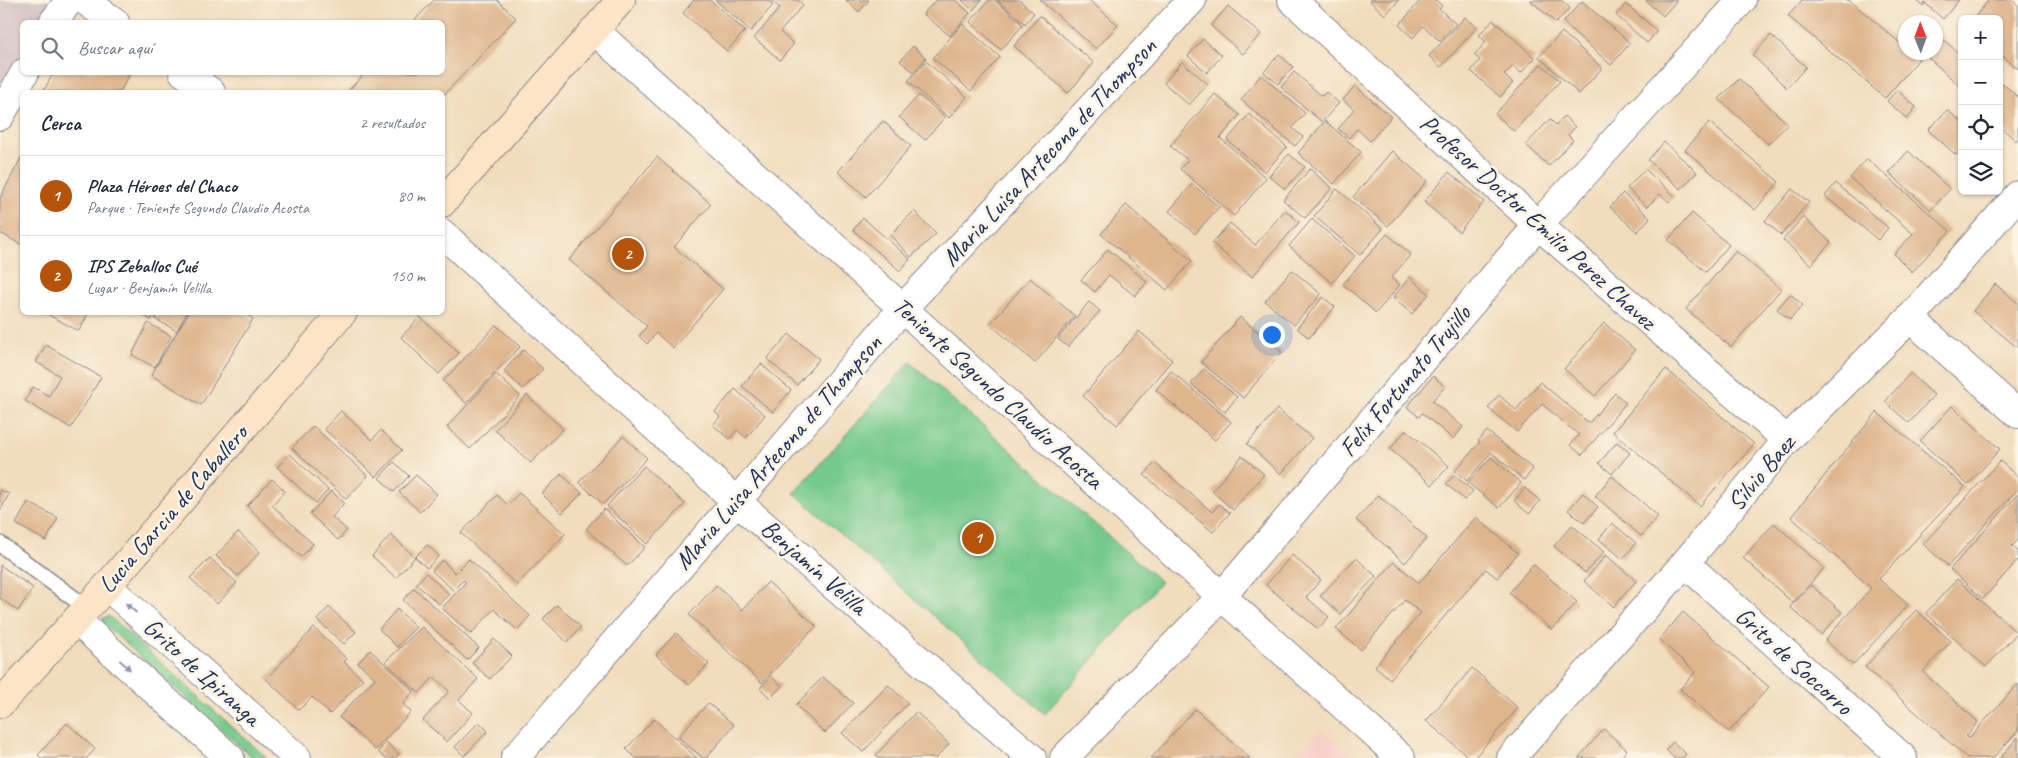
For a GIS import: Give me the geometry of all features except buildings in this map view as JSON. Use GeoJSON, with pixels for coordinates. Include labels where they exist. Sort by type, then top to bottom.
{"type":"FeatureCollection","features":[{"type":"Feature","properties":{"kind":"street"},"geometry":{"type":"LineString","coordinates":[[55,20],[70,0]]}},
{"type":"Feature","properties":{"kind":"street"},"geometry":{"type":"LineString","coordinates":[[84,0],[112,20]]}},
{"type":"Feature","properties":{"kind":"street"},"geometry":{"type":"LineString","coordinates":[[445,200],[621,0]]}},
{"type":"Feature","properties":{"kind":"street","name":"Maria Luisa Artecona de Thompson"},"geometry":{"type":"LineString","coordinates":[[515,758],[903,308],[1192,0]]}},
{"type":"Feature","properties":{"kind":"street","name":"Profesor Doctor Emilio Perez Chavez"},"geometry":{"type":"LineString","coordinates":[[1292,0],[1538,225],[1787,440]]}},
{"type":"Feature","properties":{"kind":"street","name":"Felix Fortunato Trujillo"},"geometry":{"type":"LineString","coordinates":[[1064,758],[1222,596],[1538,225],[1742,0]]}},
{"type":"Feature","properties":{"kind":"street","name":"Teniente Segundo Claudio Acosta"},"geometry":{"type":"LineString","coordinates":[[594,30],[1401,758]]}},
{"type":"Feature","properties":{"kind":"street"},"geometry":{"type":"LineString","coordinates":[[0,116],[23,75]]}},
{"type":"Feature","properties":{"kind":"street"},"geometry":{"type":"LineString","coordinates":[[187,75],[208,90]]}},
{"type":"Feature","properties":{"kind":"street","name":"Silvio Baez"},"geometry":{"type":"LineString","coordinates":[[1511,758],[1685,563],[1787,440],[1910,318],[2018,195]]}},
{"type":"Feature","properties":{"kind":"street","name":"Benjamín Velilla"},"geometry":{"type":"LineString","coordinates":[[445,236],[736,501],[1032,758]]}},
{"type":"Feature","properties":{"kind":"street","name":"Lucia Garcia de Caballero"},"geometry":{"type":"LineString","coordinates":[[0,704],[107,586],[340,315]]}},
{"type":"Feature","properties":{"kind":"street"},"geometry":{"type":"LineString","coordinates":[[1910,318],[2018,414]]}},
{"type":"Feature","properties":{"kind":"street","name":"Grito de Soccorro"},"geometry":{"type":"LineString","coordinates":[[1685,563],[1903,758]]}},
{"type":"Feature","properties":{"kind":"street","name":"Grito de Ipiranga"},"geometry":{"type":"LineString","coordinates":[[107,586],[296,758]]}},
{"type":"Feature","properties":{"kind":"street","name":"Grito de Ipiranga"},"geometry":{"type":"LineString","coordinates":[[81,614],[230,758]]}},
{"type":"Feature","properties":{"kind":"lane"},"geometry":{"type":"LineString","coordinates":[[0,544],[81,614]]}},
{"type":"Feature","properties":{"kind":"shaded area"},"geometry":{"type":"Polygon","coordinates":[[[0,0],[55,0],[40,20],[20,20],[20,54],[0,89],[0,0]]]}},
{"type":"Feature","properties":{"kind":"shaded area"},"geometry":{"type":"Polygon","coordinates":[[[1321,730],[1352,758],[1292,758],[1321,730]]]}},
{"type":"Feature","properties":{"kind":"green space"},"geometry":{"type":"Polygon","coordinates":[[[910,362],[1161,582],[1045,714],[794,493],[910,362]]]}},
{"type":"Feature","properties":{"kind":"green space"},"geometry":{"type":"Polygon","coordinates":[[[109,616],[267,758],[253,758],[103,623],[103,618],[109,616]]]}},
{"type":"Feature","properties":{"kind":"place","name":"IPS Zeballos Cué"},"geometry":{"type":"Point","coordinates":[628,254]}},
{"type":"Feature","properties":{"kind":"place","name":"Plaza Héroes del Chaco"},"geometry":{"type":"Point","coordinates":[978,538]}}]}
